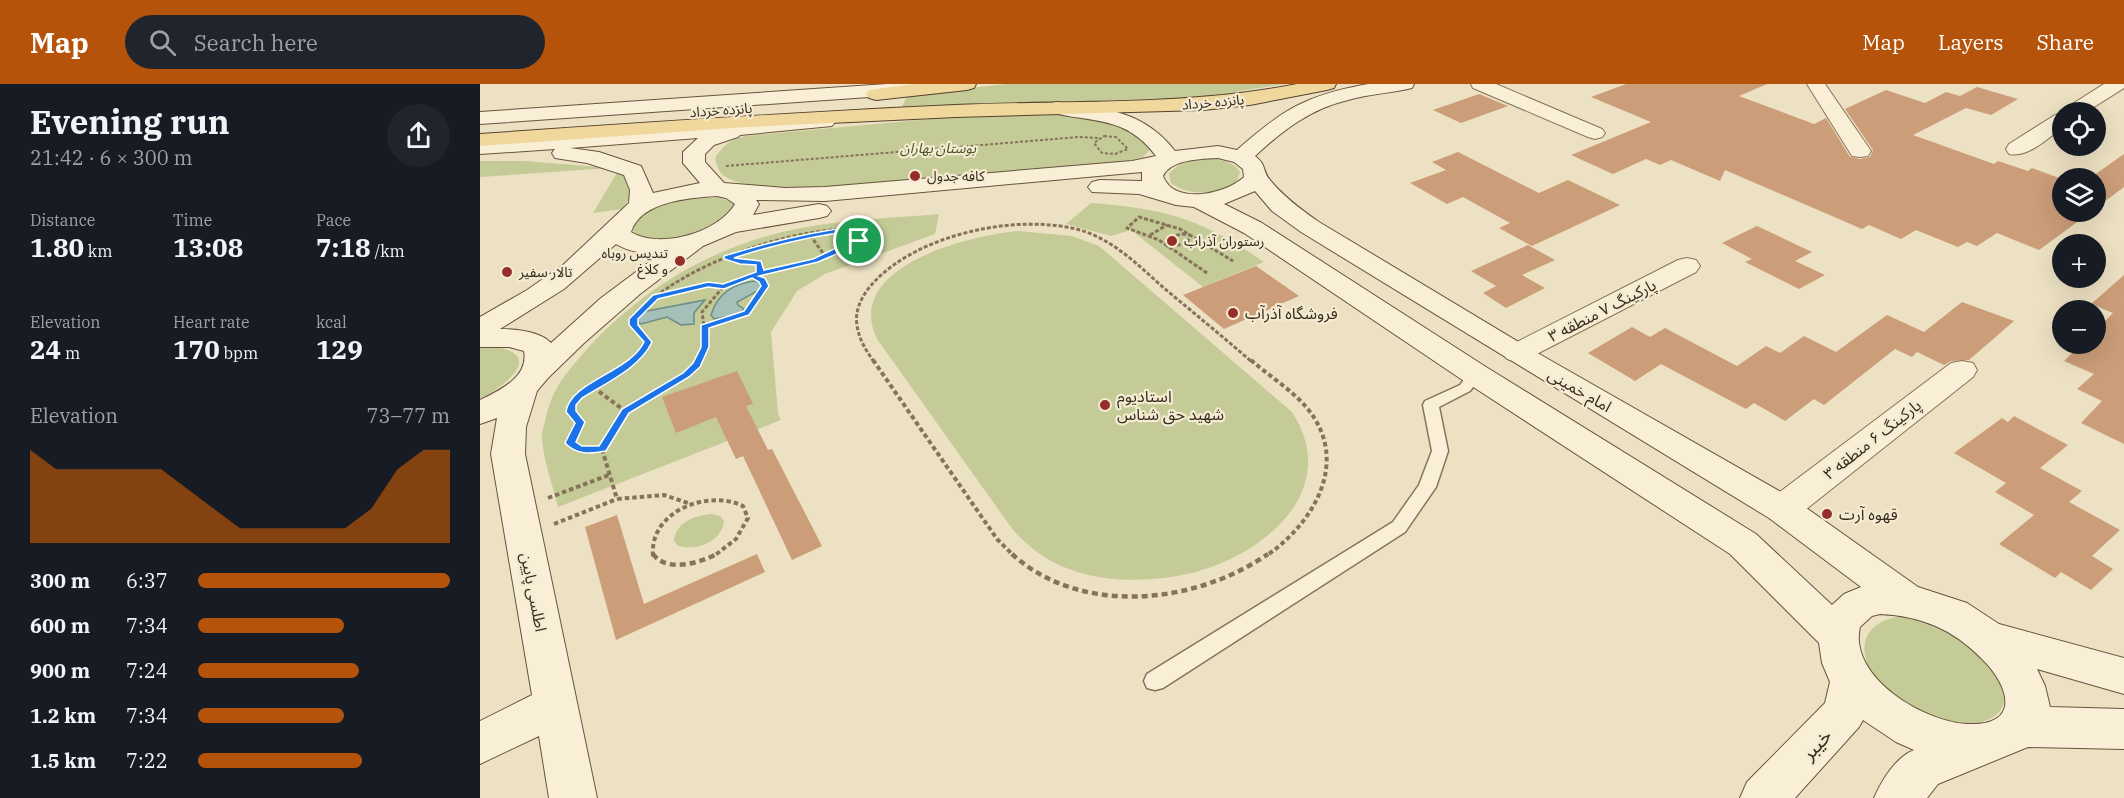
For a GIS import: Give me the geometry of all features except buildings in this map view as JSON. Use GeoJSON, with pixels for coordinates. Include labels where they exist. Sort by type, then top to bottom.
{"type":"FeatureCollection","features":[{"type":"Feature","properties":{"kind":"main road","name":"پانزده خرداد"},"geometry":{"type":"LineString","coordinates":[[480,128],[753,108],[967,84]]}},
{"type":"Feature","properties":{"kind":"main road","name":"پانزده خرداد"},"geometry":{"type":"LineString","coordinates":[[480,140],[747,121],[956,111],[1203,104],[1250,99],[1296,87],[1327,84]]}},
{"type":"Feature","properties":{"kind":"street"},"geometry":{"type":"LineString","coordinates":[[480,413],[500,404],[531,379],[624,292],[651,271],[702,238],[729,226],[835,209],[1093,187],[1139,188],[1198,200],[1229,196],[1242,191],[1248,167],[1288,117],[1314,104],[1352,92],[1406,84]]}},
{"type":"Feature","properties":{"kind":"street"},"geometry":{"type":"LineString","coordinates":[[1480,84],[1595,133]]}},
{"type":"Feature","properties":{"kind":"street"},"geometry":{"type":"LineString","coordinates":[[1816,84],[1860,151]]}},
{"type":"Feature","properties":{"kind":"street"},"geometry":{"type":"LineString","coordinates":[[2089,102],[2117,84]]}},
{"type":"Feature","properties":{"kind":"street","name":"پانزده خرداد"},"geometry":{"type":"LineString","coordinates":[[480,118],[962,85]]}},
{"type":"Feature","properties":{"kind":"street"},"geometry":{"type":"LineString","coordinates":[[1056,108],[1112,114],[1129,121],[1158,141],[1170,159]]}},
{"type":"Feature","properties":{"kind":"street","name":"پانزده خرداد"},"geometry":{"type":"LineString","coordinates":[[480,149],[956,111]]}},
{"type":"Feature","properties":{"kind":"street"},"geometry":{"type":"LineString","coordinates":[[2017,149],[2052,126]]}},
{"type":"Feature","properties":{"kind":"street"},"geometry":{"type":"LineString","coordinates":[[729,226],[745,212],[747,204],[742,196],[724,190],[698,168],[694,163],[694,152],[707,141],[731,133],[762,127]]}},
{"type":"Feature","properties":{"kind":"street"},"geometry":{"type":"LineString","coordinates":[[480,149],[547,151],[591,157],[633,171],[642,190],[640,207]]}},
{"type":"Feature","properties":{"kind":"street"},"geometry":{"type":"LineString","coordinates":[[480,328],[546,292],[599,248],[627,216],[640,207],[679,193],[724,190],[784,195],[825,194],[1132,168],[1205,152],[1248,167]]}},
{"type":"Feature","properties":{"kind":"street"},"geometry":{"type":"LineString","coordinates":[[1162,192],[1155,186],[1152,179],[1154,172],[1170,159]]}},
{"type":"Feature","properties":{"kind":"street","name":"امام خمینی"},"geometry":{"type":"LineString","coordinates":[[1248,167],[1280,207],[1310,227],[1516,353],[1782,509],[1906,599]]}},
{"type":"Feature","properties":{"kind":"street"},"geometry":{"type":"LineString","coordinates":[[1198,200],[1253,228],[1475,374],[1743,544],[1837,635]]}},
{"type":"Feature","properties":{"kind":"street"},"geometry":{"type":"LineString","coordinates":[[618,226],[618,235],[625,242],[638,246],[657,247],[702,238]]}},
{"type":"Feature","properties":{"kind":"street","name":"پارکینگ ۷ منطقه ۳"},"geometry":{"type":"LineString","coordinates":[[1516,353],[1687,266]]}},
{"type":"Feature","properties":{"kind":"street"},"geometry":{"type":"LineString","coordinates":[[480,338],[524,339],[538,346],[542,357],[531,379]]}},
{"type":"Feature","properties":{"kind":"street","name":"پارکینگ ۶ منطقه ۳"},"geometry":{"type":"LineString","coordinates":[[1782,509],[1962,370]]}},
{"type":"Feature","properties":{"kind":"street","name":"اطلسی پایین"},"geometry":{"type":"LineString","coordinates":[[531,379],[510,427],[508,454],[573,798]]}},
{"type":"Feature","properties":{"kind":"street"},"geometry":{"type":"LineString","coordinates":[[1898,798],[1922,769],[1977,746],[2004,741],[2022,727],[2029,708],[2025,684],[2011,660],[1989,638],[1964,620],[1935,606],[1906,599],[1880,598],[1859,604],[1844,617],[1837,635],[1841,658],[1852,681],[1879,707],[1910,727],[1944,741],[1977,746]]}},
{"type":"Feature","properties":{"kind":"street"},"geometry":{"type":"LineString","coordinates":[[1989,638],[2124,676]]}},
{"type":"Feature","properties":{"kind":"street","name":"خیبر"},"geometry":{"type":"LineString","coordinates":[[1764,798],[1844,713],[1852,681]]}},
{"type":"Feature","properties":{"kind":"street"},"geometry":{"type":"LineString","coordinates":[[480,743],[556,705]]}},
{"type":"Feature","properties":{"kind":"street"},"geometry":{"type":"LineString","coordinates":[[2022,727],[2124,729]]}},
{"type":"Feature","properties":{"kind":"lane"},"geometry":{"type":"LineString","coordinates":[[1155,681],[1399,527],[1427,486],[1440,451],[1431,405],[1465,388],[1475,374]]}},
{"type":"Feature","properties":{"kind":"path"},"geometry":{"type":"LineString","coordinates":[[698,168],[1080,137],[1116,137],[1128,149],[1115,154],[1102,153],[1094,143],[1098,138]]}},
{"type":"Feature","properties":{"kind":"path"},"geometry":{"type":"LineString","coordinates":[[1207,273],[1150,236],[1127,228],[1139,217],[1168,225],[1190,234],[1233,261]]}},
{"type":"Feature","properties":{"kind":"path"},"geometry":{"type":"LineString","coordinates":[[1041,225],[1079,230],[1110,242],[1121,249],[1306,407],[1324,441],[1326,459],[1324,479],[1317,500],[1306,519],[1289,539],[1242,571],[1213,583],[1160,594],[1116,596],[1057,583],[1032,571],[1012,556],[997,539],[862,344],[856,332],[855,319],[857,306],[864,294],[886,270],[919,249],[958,235],[1000,226],[1041,225]]}},
{"type":"Feature","properties":{"kind":"path"},"geometry":{"type":"LineString","coordinates":[[1150,236],[1168,225]]}},
{"type":"Feature","properties":{"kind":"path"},"geometry":{"type":"LineString","coordinates":[[602,449],[580,450],[570,443],[580,422],[571,412],[572,404],[575,399],[626,367],[644,351],[648,342],[633,325],[633,319],[656,297],[690,273],[770,244],[810,235],[860,228],[874,231],[872,236],[825,256],[760,273],[724,286],[708,284],[656,297]]}},
{"type":"Feature","properties":{"kind":"path"},"geometry":{"type":"LineString","coordinates":[[1167,246],[1188,244],[1190,234]]}},
{"type":"Feature","properties":{"kind":"path"},"geometry":{"type":"LineString","coordinates":[[1167,246],[1167,240],[1170,237],[1190,234]]}},
{"type":"Feature","properties":{"kind":"path"},"geometry":{"type":"LineString","coordinates":[[810,235],[825,256]]}},
{"type":"Feature","properties":{"kind":"path"},"geometry":{"type":"LineString","coordinates":[[727,258],[740,262],[759,263],[760,273]]}},
{"type":"Feature","properties":{"kind":"path"},"geometry":{"type":"LineString","coordinates":[[704,326],[747,313],[765,286],[762,280],[753,276]]}},
{"type":"Feature","properties":{"kind":"path"},"geometry":{"type":"LineString","coordinates":[[617,499],[602,449],[625,411],[693,369],[705,347],[702,312],[724,286]]}},
{"type":"Feature","properties":{"kind":"path"},"geometry":{"type":"LineString","coordinates":[[594,387],[625,411]]}},
{"type":"Feature","properties":{"kind":"path"},"geometry":{"type":"LineString","coordinates":[[521,522],[609,475]]}},
{"type":"Feature","properties":{"kind":"path"},"geometry":{"type":"LineString","coordinates":[[521,522],[617,499],[664,495],[691,504],[712,499],[730,500],[743,506],[748,518],[742,532],[728,546],[708,558],[685,564],[665,563],[652,556],[650,544],[656,529],[671,515],[691,504]]}},
{"type":"Feature","properties":{"kind":"green space"},"geometry":{"type":"Polygon","coordinates":[[[1006,84],[1285,84],[1202,97],[901,108],[908,95],[1006,84]]]}},
{"type":"Feature","properties":{"kind":"green space","name":"بوستان بهاران"},"geometry":{"type":"Polygon","coordinates":[[[1093,114],[1145,134],[1151,149],[1143,157],[1128,161],[824,187],[785,188],[754,186],[728,178],[720,172],[715,158],[727,144],[746,136],[952,117],[1093,114]]]}},
{"type":"Feature","properties":{"kind":"green space"},"geometry":{"type":"Polygon","coordinates":[[[1205,159],[1220,160],[1233,165],[1240,172],[1237,181],[1222,189],[1204,193],[1187,191],[1171,183],[1169,174],[1181,164],[1205,159]]]}},
{"type":"Feature","properties":{"kind":"green space"},"geometry":{"type":"Polygon","coordinates":[[[480,161],[525,161],[611,168],[480,177],[480,161]]]}},
{"type":"Feature","properties":{"kind":"green space"},"geometry":{"type":"Polygon","coordinates":[[[618,171],[638,182],[623,209],[593,213],[618,171]]]}},
{"type":"Feature","properties":{"kind":"green space"},"geometry":{"type":"Polygon","coordinates":[[[715,196],[730,201],[734,205],[733,210],[702,233],[676,239],[655,240],[638,235],[633,230],[637,220],[655,207],[680,200],[715,196]]]}},
{"type":"Feature","properties":{"kind":"green space"},"geometry":{"type":"Polygon","coordinates":[[[1091,203],[1118,205],[1182,218],[1221,235],[1264,262],[1203,287],[1131,230],[1111,236],[1066,224],[1091,203]]]}},
{"type":"Feature","properties":{"kind":"green space"},"geometry":{"type":"Polygon","coordinates":[[[939,214],[935,234],[825,274],[797,291],[771,332],[778,414],[781,420],[558,507],[542,438],[550,402],[562,379],[581,356],[621,315],[644,297],[667,281],[717,254],[771,235],[833,223],[939,214]]]}},
{"type":"Feature","properties":{"kind":"green space","name":"استادیوم شهید حق شناس"},"geometry":{"type":"Polygon","coordinates":[[[1019,231],[1072,236],[1099,246],[1292,412],[1306,442],[1308,471],[1299,497],[1283,521],[1261,541],[1235,557],[1206,569],[1163,578],[1122,580],[1095,576],[1061,566],[1038,553],[1013,530],[877,339],[871,314],[878,292],[894,274],[917,259],[972,239],[1019,231]]]}},
{"type":"Feature","properties":{"kind":"green space"},"geometry":{"type":"Polygon","coordinates":[[[496,347],[511,351],[518,357],[519,365],[499,388],[480,399],[480,348],[496,347]]]}},
{"type":"Feature","properties":{"kind":"green space"},"geometry":{"type":"Polygon","coordinates":[[[712,514],[720,516],[724,521],[722,528],[713,539],[700,546],[678,546],[674,541],[682,524],[699,516],[712,514]]]}},
{"type":"Feature","properties":{"kind":"green space"},"geometry":{"type":"Polygon","coordinates":[[[1895,617],[1934,623],[1949,628],[1962,637],[2001,680],[2004,699],[2000,711],[1984,721],[1971,724],[1951,723],[1929,716],[1891,695],[1872,674],[1864,651],[1871,631],[1880,623],[1895,617]]]}},
{"type":"Feature","properties":{"kind":"water"},"geometry":{"type":"Polygon","coordinates":[[[755,281],[762,283],[761,289],[737,302],[744,309],[741,314],[714,319],[711,315],[717,301],[727,291],[740,284],[755,281]]]}},
{"type":"Feature","properties":{"kind":"water"},"geometry":{"type":"Polygon","coordinates":[[[705,300],[694,313],[694,324],[681,325],[667,317],[641,324],[637,322],[642,312],[705,300]]]}},
{"type":"Feature","properties":{"kind":"place","name":"کافه جدول"},"geometry":{"type":"Point","coordinates":[915,176]}},
{"type":"Feature","properties":{"kind":"place","name":"رستوران آذراب"},"geometry":{"type":"Point","coordinates":[1172,241]}},
{"type":"Feature","properties":{"kind":"place","name":"تندیس روباه و کلاغ"},"geometry":{"type":"Point","coordinates":[680,261]}},
{"type":"Feature","properties":{"kind":"place","name":"تالار سفیر"},"geometry":{"type":"Point","coordinates":[507,272]}},
{"type":"Feature","properties":{"kind":"place","name":"فروشگاه آذرآب"},"geometry":{"type":"Point","coordinates":[1233,313]}},
{"type":"Feature","properties":{"kind":"place","name":"استادیوم شهید حق شناس"},"geometry":{"type":"Point","coordinates":[1105,405]}},
{"type":"Feature","properties":{"kind":"place","name":"قهوه آرت"},"geometry":{"type":"Point","coordinates":[1827,514]}},
{"type":"Feature","properties":{"kind":"route"},"geometry":{"type":"LineString","coordinates":[[859,241],[816,260],[760,273],[724,286],[708,284],[656,297],[633,319],[633,325],[648,342],[644,351],[626,367],[579,396],[572,404],[571,412],[579,420],[580,425],[570,439],[570,443],[580,450],[602,449],[625,411],[686,375],[697,365],[705,347],[704,326],[747,313],[765,286],[765,282],[753,276],[760,273],[761,267],[759,263],[740,262],[727,258],[770,244],[825,232],[860,228],[874,231],[872,236],[859,241]]}}]}
